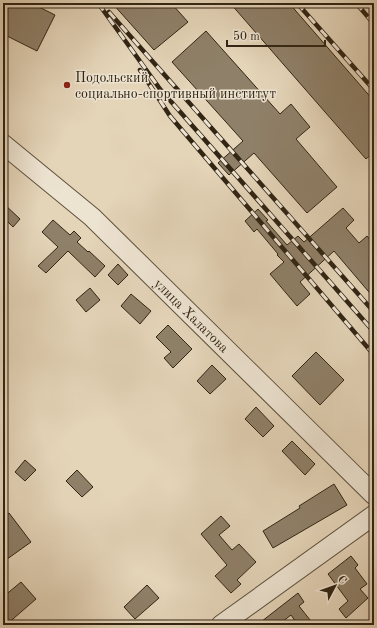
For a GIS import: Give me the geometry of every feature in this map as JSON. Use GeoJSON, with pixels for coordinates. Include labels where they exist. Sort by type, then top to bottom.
{"type":"FeatureCollection","features":[{"type":"Feature","properties":{"kind":"street","name":"улица Халатова"},"geometry":{"type":"LineString","coordinates":[[3,144],[92,217],[374,495]]}},
{"type":"Feature","properties":{"kind":"street"},"geometry":{"type":"LineString","coordinates":[[221,625],[374,515]]}},
{"type":"Feature","properties":{"kind":"building"},"geometry":{"type":"Polygon","coordinates":[[[3,3],[31,3],[55,15],[37,51],[3,34],[3,3]]]}},
{"type":"Feature","properties":{"kind":"building"},"geometry":{"type":"Polygon","coordinates":[[[112,3],[171,3],[188,22],[154,50],[112,3]]]}},
{"type":"Feature","properties":{"kind":"building"},"geometry":{"type":"Polygon","coordinates":[[[230,3],[289,3],[374,101],[374,152],[366,159],[230,3]]]}},
{"type":"Feature","properties":{"kind":"building"},"geometry":{"type":"Polygon","coordinates":[[[206,31],[280,114],[291,104],[310,127],[296,139],[337,187],[307,213],[254,153],[229,175],[218,163],[243,141],[172,62],[206,31]]]}},
{"type":"Feature","properties":{"kind":"building"},"geometry":{"type":"Polygon","coordinates":[[[3,203],[20,219],[13,227],[3,217],[3,203]]]}},
{"type":"Feature","properties":{"kind":"building"},"geometry":{"type":"Polygon","coordinates":[[[343,208],[354,220],[346,228],[359,243],[367,236],[374,244],[374,298],[334,251],[300,282],[310,294],[297,306],[270,274],[284,262],[257,229],[254,232],[245,221],[258,209],[268,220],[266,221],[287,245],[298,236],[304,242],[343,208]]]}},
{"type":"Feature","properties":{"kind":"building"},"geometry":{"type":"Polygon","coordinates":[[[53,220],[70,235],[74,231],[81,238],[77,242],[105,266],[95,277],[68,251],[46,273],[38,266],[58,247],[42,232],[53,220]]]}},
{"type":"Feature","properties":{"kind":"building"},"geometry":{"type":"Polygon","coordinates":[[[118,264],[128,275],[118,285],[108,275],[118,264]]]}},
{"type":"Feature","properties":{"kind":"building"},"geometry":{"type":"Polygon","coordinates":[[[90,288],[100,300],[86,312],[76,300],[90,288]]]}},
{"type":"Feature","properties":{"kind":"building"},"geometry":{"type":"Polygon","coordinates":[[[131,294],[151,311],[140,324],[121,306],[131,294]]]}},
{"type":"Feature","properties":{"kind":"building"},"geometry":{"type":"Polygon","coordinates":[[[168,325],[192,349],[173,368],[164,358],[171,352],[156,337],[168,325]]]}},
{"type":"Feature","properties":{"kind":"building"},"geometry":{"type":"Polygon","coordinates":[[[316,352],[344,380],[320,405],[292,376],[316,352]]]}},
{"type":"Feature","properties":{"kind":"building"},"geometry":{"type":"Polygon","coordinates":[[[212,365],[226,379],[210,394],[197,381],[212,365]]]}},
{"type":"Feature","properties":{"kind":"building"},"geometry":{"type":"Polygon","coordinates":[[[256,407],[274,426],[263,437],[245,419],[256,407]]]}},
{"type":"Feature","properties":{"kind":"building"},"geometry":{"type":"Polygon","coordinates":[[[292,441],[315,464],[305,475],[282,451],[292,441]]]}},
{"type":"Feature","properties":{"kind":"building"},"geometry":{"type":"Polygon","coordinates":[[[25,460],[36,470],[25,481],[15,472],[25,460]]]}},
{"type":"Feature","properties":{"kind":"building"},"geometry":{"type":"Polygon","coordinates":[[[77,470],[93,487],[82,497],[66,481],[77,470]]]}},
{"type":"Feature","properties":{"kind":"building"},"geometry":{"type":"Polygon","coordinates":[[[334,484],[347,505],[273,548],[263,531],[300,508],[299,506],[334,484]]]}},
{"type":"Feature","properties":{"kind":"building"},"geometry":{"type":"Polygon","coordinates":[[[9,513],[31,542],[3,562],[3,517],[9,513]]]}},
{"type":"Feature","properties":{"kind":"building"},"geometry":{"type":"Polygon","coordinates":[[[221,516],[230,526],[219,535],[232,550],[239,544],[256,562],[237,580],[241,584],[231,593],[215,576],[227,565],[201,534],[221,516]]]}},
{"type":"Feature","properties":{"kind":"building"},"geometry":{"type":"Polygon","coordinates":[[[351,556],[358,565],[355,568],[367,584],[360,589],[368,598],[346,618],[339,609],[348,601],[328,574],[351,556]]]}},
{"type":"Feature","properties":{"kind":"building"},"geometry":{"type":"Polygon","coordinates":[[[21,582],[36,599],[6,625],[3,625],[3,597],[21,582]]]}},
{"type":"Feature","properties":{"kind":"building"},"geometry":{"type":"Polygon","coordinates":[[[147,585],[159,598],[135,619],[124,607],[147,585]]]}},
{"type":"Feature","properties":{"kind":"building"},"geometry":{"type":"Polygon","coordinates":[[[298,593],[304,602],[299,606],[314,625],[298,625],[291,615],[278,625],[257,625],[298,593]]]}},
{"type":"Feature","properties":{"kind":"railway"},"geometry":{"type":"LineString","coordinates":[[98,3],[160,89],[374,332]]}},
{"type":"Feature","properties":{"kind":"railway"},"geometry":{"type":"LineString","coordinates":[[297,3],[374,90]]}},
{"type":"Feature","properties":{"kind":"railway"},"geometry":{"type":"LineString","coordinates":[[356,3],[374,24]]}},
{"type":"Feature","properties":{"kind":"railway"},"geometry":{"type":"LineString","coordinates":[[109,12],[374,312]]}},
{"type":"Feature","properties":{"kind":"railway"},"geometry":{"type":"LineString","coordinates":[[140,70],[170,116],[374,355]]}},
{"type":"Feature","properties":{"kind":"place","name":"Подольский социально-спортивный институт"},"geometry":{"type":"Point","coordinates":[67,85]}}]}
